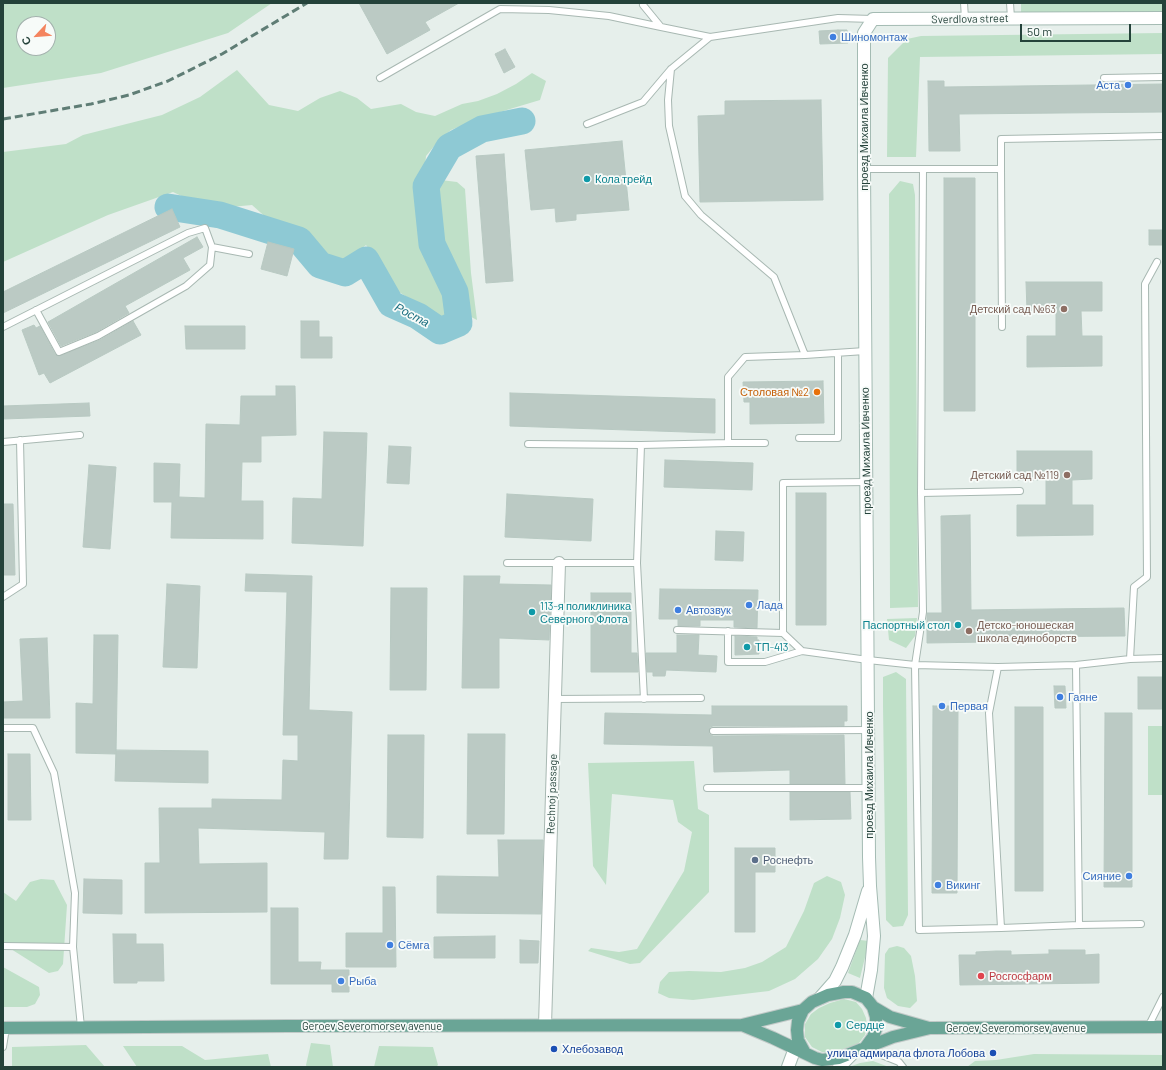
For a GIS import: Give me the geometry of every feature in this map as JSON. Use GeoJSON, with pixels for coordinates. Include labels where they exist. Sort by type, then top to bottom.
{"type":"FeatureCollection","features":[{"type":"Feature","properties":{"kind":"main road","name":"Geroev Severomorsev avenue"},"geometry":{"type":"LineString","coordinates":[[4,1028],[742,1025],[803,1010],[812,1002],[836,992],[852,992],[870,1002],[890,1017],[930,1028]]}},
{"type":"Feature","properties":{"kind":"main road"},"geometry":{"type":"LineString","coordinates":[[865,1048],[873,1037],[876,1029],[876,1017],[870,1002]]}},
{"type":"Feature","properties":{"kind":"main road"},"geometry":{"type":"LineString","coordinates":[[800,1047],[797,1030],[798,1021],[803,1010]]}},
{"type":"Feature","properties":{"kind":"main road","name":"Geroev Severomorsev avenue"},"geometry":{"type":"LineString","coordinates":[[742,1025],[800,1047],[815,1058],[822,1060],[839,1058],[893,1037],[930,1028],[1163,1027]]}},
{"type":"Feature","properties":{"kind":"street","name":"Sverdlova street"},"geometry":{"type":"LineString","coordinates":[[873,19],[1163,18]]}},
{"type":"Feature","properties":{"kind":"street","name":"проезд Михаила Ивченко"},"geometry":{"type":"LineString","coordinates":[[870,886],[865,351],[864,33],[873,19]]}},
{"type":"Feature","properties":{"kind":"street","name":"Rechnoj passage"},"geometry":{"type":"LineString","coordinates":[[545,1025],[559,564]]}},
{"type":"Feature","properties":{"kind":"street"},"geometry":{"type":"LineString","coordinates":[[820,998],[834,981],[842,967],[855,934],[870,886]]}},
{"type":"Feature","properties":{"kind":"street"},"geometry":{"type":"LineString","coordinates":[[870,886],[874,936],[870,1002]]}},
{"type":"Feature","properties":{"kind":"street"},"geometry":{"type":"LineString","coordinates":[[788,1067],[800,1047]]}},
{"type":"Feature","properties":{"kind":"street"},"geometry":{"type":"LineString","coordinates":[[839,1067],[852,1054]]}},
{"type":"Feature","properties":{"kind":"lane"},"geometry":{"type":"LineString","coordinates":[[964,3],[965,18]]}},
{"type":"Feature","properties":{"kind":"lane"},"geometry":{"type":"LineString","coordinates":[[1010,3],[1010,18]]}},
{"type":"Feature","properties":{"kind":"lane"},"geometry":{"type":"LineString","coordinates":[[643,5],[661,27]]}},
{"type":"Feature","properties":{"kind":"lane"},"geometry":{"type":"LineString","coordinates":[[380,78],[500,9],[549,10],[609,16],[710,38],[838,18],[873,19]]}},
{"type":"Feature","properties":{"kind":"lane"},"geometry":{"type":"LineString","coordinates":[[587,124],[643,102],[671,69],[710,38]]}},
{"type":"Feature","properties":{"kind":"lane"},"geometry":{"type":"LineString","coordinates":[[671,69],[668,100],[669,126],[685,196],[701,215],[774,277],[805,355]]}},
{"type":"Feature","properties":{"kind":"lane"},"geometry":{"type":"LineString","coordinates":[[1104,78],[1163,77]]}},
{"type":"Feature","properties":{"kind":"lane"},"geometry":{"type":"LineString","coordinates":[[1002,327],[1000,139],[1163,136]]}},
{"type":"Feature","properties":{"kind":"lane"},"geometry":{"type":"LineString","coordinates":[[864,169],[1001,169]]}},
{"type":"Feature","properties":{"kind":"lane"},"geometry":{"type":"LineString","coordinates":[[923,169],[921,493],[923,612],[915,665],[919,930],[1140,924]]}},
{"type":"Feature","properties":{"kind":"lane"},"geometry":{"type":"LineString","coordinates":[[3,327],[36,310],[188,233],[205,228],[212,247],[210,265],[186,286],[98,336],[59,352],[36,310]]}},
{"type":"Feature","properties":{"kind":"lane"},"geometry":{"type":"LineString","coordinates":[[212,247],[249,254]]}},
{"type":"Feature","properties":{"kind":"lane"},"geometry":{"type":"LineString","coordinates":[[1130,659],[1134,587],[1147,577],[1145,284],[1157,262]]}},
{"type":"Feature","properties":{"kind":"lane"},"geometry":{"type":"LineString","coordinates":[[728,443],[728,376],[745,357],[865,351]]}},
{"type":"Feature","properties":{"kind":"lane"},"geometry":{"type":"LineString","coordinates":[[799,438],[838,438],[838,353]]}},
{"type":"Feature","properties":{"kind":"lane"},"geometry":{"type":"LineString","coordinates":[[3,442],[80,435]]}},
{"type":"Feature","properties":{"kind":"lane"},"geometry":{"type":"LineString","coordinates":[[3,597],[24,584],[20,440]]}},
{"type":"Feature","properties":{"kind":"lane"},"geometry":{"type":"LineString","coordinates":[[528,444],[765,444]]}},
{"type":"Feature","properties":{"kind":"lane"},"geometry":{"type":"LineString","coordinates":[[641,445],[637,563],[644,699]]}},
{"type":"Feature","properties":{"kind":"lane"},"geometry":{"type":"LineString","coordinates":[[784,633],[783,483],[867,482]]}},
{"type":"Feature","properties":{"kind":"lane"},"geometry":{"type":"LineString","coordinates":[[921,493],[1020,491]]}},
{"type":"Feature","properties":{"kind":"lane"},"geometry":{"type":"LineString","coordinates":[[507,563],[637,563]]}},
{"type":"Feature","properties":{"kind":"lane"},"geometry":{"type":"LineString","coordinates":[[677,630],[784,633],[802,651]]}},
{"type":"Feature","properties":{"kind":"lane"},"geometry":{"type":"LineString","coordinates":[[728,631],[728,662],[766,662],[802,651],[915,665],[998,667],[1076,665],[1130,659],[1163,658]]}},
{"type":"Feature","properties":{"kind":"lane"},"geometry":{"type":"LineString","coordinates":[[1076,665],[1079,925]]}},
{"type":"Feature","properties":{"kind":"lane"},"geometry":{"type":"LineString","coordinates":[[998,667],[989,713],[1001,928]]}},
{"type":"Feature","properties":{"kind":"lane"},"geometry":{"type":"LineString","coordinates":[[555,699],[701,698]]}},
{"type":"Feature","properties":{"kind":"lane"},"geometry":{"type":"LineString","coordinates":[[3,728],[34,728],[54,773],[75,894],[73,947],[81,1027]]}},
{"type":"Feature","properties":{"kind":"lane"},"geometry":{"type":"LineString","coordinates":[[713,731],[868,730]]}},
{"type":"Feature","properties":{"kind":"lane"},"geometry":{"type":"LineString","coordinates":[[707,788],[869,788]]}},
{"type":"Feature","properties":{"kind":"lane"},"geometry":{"type":"LineString","coordinates":[[3,946],[73,947]]}},
{"type":"Feature","properties":{"kind":"lane"},"geometry":{"type":"LineString","coordinates":[[1148,1027],[1163,997]]}},
{"type":"Feature","properties":{"kind":"lane"},"geometry":{"type":"LineString","coordinates":[[3,1047],[4,1028]]}},
{"type":"Feature","properties":{"kind":"lane"},"geometry":{"type":"LineString","coordinates":[[852,1054],[879,1054],[899,1062],[903,1067]]}},
{"type":"Feature","properties":{"kind":"green space"},"geometry":{"type":"Polygon","coordinates":[[[3,3],[272,3],[228,33],[101,73],[3,88],[3,3]]]}},
{"type":"Feature","properties":{"kind":"green space"},"geometry":{"type":"Polygon","coordinates":[[[1021,3],[1163,3],[1163,12],[1021,15],[1021,3]]]}},
{"type":"Feature","properties":{"kind":"green space"},"geometry":{"type":"Polygon","coordinates":[[[1163,33],[1163,54],[920,57],[916,157],[887,157],[888,58],[907,39],[921,36],[1163,33]]]}},
{"type":"Feature","properties":{"kind":"green space"},"geometry":{"type":"Polygon","coordinates":[[[237,70],[269,105],[298,111],[320,98],[340,91],[357,98],[371,109],[401,104],[416,112],[435,116],[462,104],[478,101],[497,94],[516,84],[532,73],[546,81],[540,100],[480,118],[451,130],[440,139],[426,156],[425,167],[430,174],[441,180],[457,182],[465,189],[471,273],[477,320],[444,303],[448,319],[427,310],[399,292],[366,245],[345,263],[322,253],[309,237],[279,229],[252,205],[209,209],[173,192],[108,215],[3,262],[3,152],[66,144],[83,135],[162,115],[200,97],[237,70]]]}},
{"type":"Feature","properties":{"kind":"green space"},"geometry":{"type":"Polygon","coordinates":[[[900,181],[913,184],[915,195],[918,607],[890,608],[889,194],[900,181]]]}},
{"type":"Feature","properties":{"kind":"green space"},"geometry":{"type":"Polygon","coordinates":[[[917,618],[915,636],[906,648],[889,640],[887,619],[917,618]]]}},
{"type":"Feature","properties":{"kind":"green space"},"geometry":{"type":"Polygon","coordinates":[[[896,672],[906,679],[908,915],[903,926],[893,927],[886,920],[883,677],[896,672]]]}},
{"type":"Feature","properties":{"kind":"green space"},"geometry":{"type":"Polygon","coordinates":[[[1148,726],[1163,726],[1163,795],[1148,795],[1148,726]]]}},
{"type":"Feature","properties":{"kind":"green space"},"geometry":{"type":"Polygon","coordinates":[[[694,761],[698,809],[709,815],[709,892],[640,963],[630,964],[588,951],[591,948],[619,952],[637,949],[684,871],[692,832],[678,822],[673,800],[612,794],[606,885],[593,866],[588,763],[694,761]]]}},
{"type":"Feature","properties":{"kind":"green space"},"geometry":{"type":"Polygon","coordinates":[[[827,876],[841,882],[845,895],[840,918],[832,939],[818,959],[795,979],[769,991],[693,1000],[669,998],[658,993],[660,982],[669,972],[721,972],[745,968],[762,962],[786,947],[804,911],[814,883],[827,876]]]}},
{"type":"Feature","properties":{"kind":"green space"},"geometry":{"type":"Polygon","coordinates":[[[41,879],[54,880],[67,905],[63,964],[58,971],[49,973],[3,944],[3,892],[16,901],[30,882],[41,879]]]}},
{"type":"Feature","properties":{"kind":"green space"},"geometry":{"type":"Polygon","coordinates":[[[860,940],[869,941],[860,978],[848,973],[860,940]]]}},
{"type":"Feature","properties":{"kind":"green space"},"geometry":{"type":"Polygon","coordinates":[[[897,946],[904,948],[911,956],[915,976],[917,1001],[910,1008],[898,1006],[887,998],[884,988],[885,954],[889,948],[897,946]]]}},
{"type":"Feature","properties":{"kind":"green space"},"geometry":{"type":"Polygon","coordinates":[[[3,967],[39,987],[40,995],[35,1004],[27,1007],[3,1007],[3,967]]]}},
{"type":"Feature","properties":{"kind":"green space"},"geometry":{"type":"Polygon","coordinates":[[[844,999],[856,1002],[862,1009],[866,1018],[867,1027],[865,1035],[859,1043],[830,1053],[822,1052],[812,1047],[805,1037],[805,1024],[811,1014],[830,1003],[844,999]]]}},
{"type":"Feature","properties":{"kind":"green space"},"geometry":{"type":"Polygon","coordinates":[[[311,1043],[330,1045],[333,1067],[307,1067],[306,1065],[311,1043]]]}},
{"type":"Feature","properties":{"kind":"green space"},"geometry":{"type":"Polygon","coordinates":[[[86,1045],[105,1067],[12,1067],[12,1047],[86,1045]]]}},
{"type":"Feature","properties":{"kind":"green space"},"geometry":{"type":"Polygon","coordinates":[[[123,1046],[182,1046],[205,1060],[268,1054],[271,1067],[137,1067],[123,1046]]]}},
{"type":"Feature","properties":{"kind":"green space"},"geometry":{"type":"Polygon","coordinates":[[[379,1046],[433,1047],[438,1065],[436,1067],[374,1067],[379,1046]]]}},
{"type":"Feature","properties":{"kind":"green space"},"geometry":{"type":"Polygon","coordinates":[[[1034,1054],[1163,1055],[1163,1067],[967,1067],[975,1061],[996,1060],[1034,1054]]]}},
{"type":"Feature","properties":{"kind":"green space"},"geometry":{"type":"Polygon","coordinates":[[[873,1061],[889,1067],[849,1067],[860,1063],[873,1061]]]}},
{"type":"Feature","properties":{"kind":"building"},"geometry":{"type":"Polygon","coordinates":[[[359,3],[459,3],[425,22],[430,30],[387,54],[359,3]]]}},
{"type":"Feature","properties":{"kind":"building","name":"Шиномонтаж"},"geometry":{"type":"Polygon","coordinates":[[[847,30],[848,43],[820,44],[819,31],[847,30]]]}},
{"type":"Feature","properties":{"kind":"building"},"geometry":{"type":"Polygon","coordinates":[[[505,49],[515,67],[504,73],[495,54],[505,49]]]}},
{"type":"Feature","properties":{"kind":"building"},"geometry":{"type":"Polygon","coordinates":[[[928,81],[944,81],[944,87],[1163,84],[1163,112],[959,114],[960,151],[929,151],[928,81]]]}},
{"type":"Feature","properties":{"kind":"building"},"geometry":{"type":"Polygon","coordinates":[[[821,100],[823,200],[700,202],[698,116],[725,115],[725,101],[821,100]]]}},
{"type":"Feature","properties":{"kind":"building"},"geometry":{"type":"Polygon","coordinates":[[[622,141],[629,210],[576,214],[576,220],[556,222],[555,208],[531,210],[525,150],[622,141]]]}},
{"type":"Feature","properties":{"kind":"building"},"geometry":{"type":"Polygon","coordinates":[[[504,154],[513,281],[486,283],[476,156],[504,154]]]}},
{"type":"Feature","properties":{"kind":"building"},"geometry":{"type":"Polygon","coordinates":[[[944,178],[975,178],[975,411],[944,411],[944,178]]]}},
{"type":"Feature","properties":{"kind":"building"},"geometry":{"type":"Polygon","coordinates":[[[172,209],[180,227],[3,313],[3,292],[172,209]]]}},
{"type":"Feature","properties":{"kind":"building"},"geometry":{"type":"Polygon","coordinates":[[[1149,230],[1163,230],[1163,245],[1149,245],[1149,230]]]}},
{"type":"Feature","properties":{"kind":"building"},"geometry":{"type":"Polygon","coordinates":[[[197,237],[203,247],[183,258],[190,270],[125,306],[129,313],[96,332],[61,346],[48,322],[197,237]]]}},
{"type":"Feature","properties":{"kind":"building"},"geometry":{"type":"Polygon","coordinates":[[[268,242],[294,249],[287,276],[261,269],[268,242]]]}},
{"type":"Feature","properties":{"kind":"building"},"geometry":{"type":"Polygon","coordinates":[[[1026,282],[1102,282],[1102,311],[1081,311],[1082,336],[1102,336],[1102,366],[1027,367],[1027,336],[1056,336],[1056,311],[1027,311],[1026,282]]]}},
{"type":"Feature","properties":{"kind":"building"},"geometry":{"type":"Polygon","coordinates":[[[133,321],[141,335],[50,383],[44,373],[39,375],[22,330],[34,325],[36,328],[40,326],[55,354],[59,356],[100,340],[133,321]]]}},
{"type":"Feature","properties":{"kind":"building"},"geometry":{"type":"Polygon","coordinates":[[[301,321],[319,321],[319,337],[332,337],[332,358],[301,358],[301,321]]]}},
{"type":"Feature","properties":{"kind":"building"},"geometry":{"type":"Polygon","coordinates":[[[185,326],[245,326],[245,349],[186,349],[185,326]]]}},
{"type":"Feature","properties":{"kind":"building"},"geometry":{"type":"Polygon","coordinates":[[[823,381],[824,423],[750,424],[750,402],[744,402],[743,382],[823,381]]]}},
{"type":"Feature","properties":{"kind":"building"},"geometry":{"type":"Polygon","coordinates":[[[276,386],[295,386],[296,435],[261,436],[261,462],[242,462],[241,501],[263,501],[263,539],[171,538],[172,502],[154,502],[154,463],[180,464],[179,497],[205,498],[206,424],[240,425],[241,396],[276,396],[276,386]]]}},
{"type":"Feature","properties":{"kind":"building"},"geometry":{"type":"Polygon","coordinates":[[[510,393],[715,399],[715,433],[510,426],[510,393]]]}},
{"type":"Feature","properties":{"kind":"building"},"geometry":{"type":"Polygon","coordinates":[[[89,403],[90,416],[3,419],[3,406],[89,403]]]}},
{"type":"Feature","properties":{"kind":"building"},"geometry":{"type":"Polygon","coordinates":[[[324,432],[367,433],[363,546],[292,543],[293,498],[322,499],[324,432]]]}},
{"type":"Feature","properties":{"kind":"building"},"geometry":{"type":"Polygon","coordinates":[[[389,446],[411,447],[409,484],[387,483],[389,446]]]}},
{"type":"Feature","properties":{"kind":"building"},"geometry":{"type":"Polygon","coordinates":[[[1017,451],[1092,451],[1092,479],[1072,480],[1072,505],[1093,505],[1093,535],[1017,536],[1017,505],[1046,505],[1046,480],[1017,480],[1017,451]]]}},
{"type":"Feature","properties":{"kind":"building"},"geometry":{"type":"Polygon","coordinates":[[[665,460],[753,463],[752,490],[664,487],[665,460]]]}},
{"type":"Feature","properties":{"kind":"building"},"geometry":{"type":"Polygon","coordinates":[[[89,465],[116,467],[110,549],[83,547],[89,465]]]}},
{"type":"Feature","properties":{"kind":"building"},"geometry":{"type":"Polygon","coordinates":[[[796,493],[826,493],[826,625],[796,625],[796,493]]]}},
{"type":"Feature","properties":{"kind":"building"},"geometry":{"type":"Polygon","coordinates":[[[507,494],[593,499],[591,541],[505,537],[507,494]]]}},
{"type":"Feature","properties":{"kind":"building"},"geometry":{"type":"Polygon","coordinates":[[[3,504],[13,504],[15,575],[3,575],[3,504]]]}},
{"type":"Feature","properties":{"kind":"building"},"geometry":{"type":"Polygon","coordinates":[[[970,515],[971,610],[1124,608],[1125,636],[989,637],[989,642],[927,643],[927,613],[942,613],[941,516],[970,515]]]}},
{"type":"Feature","properties":{"kind":"building"},"geometry":{"type":"Polygon","coordinates":[[[716,531],[744,532],[743,561],[715,560],[716,531]]]}},
{"type":"Feature","properties":{"kind":"building"},"geometry":{"type":"Polygon","coordinates":[[[246,574],[312,576],[309,710],[352,712],[348,859],[324,859],[325,832],[198,828],[199,864],[267,863],[267,912],[145,913],[145,863],[160,863],[159,808],[212,808],[212,799],[282,800],[283,760],[298,761],[298,735],[283,735],[287,592],[245,591],[246,574]]]}},
{"type":"Feature","properties":{"kind":"building"},"geometry":{"type":"Polygon","coordinates":[[[464,576],[500,576],[499,584],[551,585],[549,640],[499,638],[499,688],[462,688],[464,576]]]}},
{"type":"Feature","properties":{"kind":"building"},"geometry":{"type":"Polygon","coordinates":[[[167,584],[200,586],[197,668],[163,667],[167,584]]]}},
{"type":"Feature","properties":{"kind":"building"},"geometry":{"type":"Polygon","coordinates":[[[391,588],[427,588],[426,690],[390,690],[391,588]]]}},
{"type":"Feature","properties":{"kind":"building"},"geometry":{"type":"Polygon","coordinates":[[[660,589],[758,590],[757,628],[734,627],[734,620],[700,620],[700,626],[678,626],[678,619],[659,619],[660,589]]]}},
{"type":"Feature","properties":{"kind":"building"},"geometry":{"type":"Polygon","coordinates":[[[591,593],[631,593],[631,653],[637,653],[638,672],[591,672],[591,593]]]}},
{"type":"Feature","properties":{"kind":"building"},"geometry":{"type":"Polygon","coordinates":[[[94,635],[118,635],[116,754],[76,753],[76,703],[93,704],[94,635]]]}},
{"type":"Feature","properties":{"kind":"building"},"geometry":{"type":"Polygon","coordinates":[[[677,635],[699,635],[698,655],[717,656],[716,672],[666,670],[665,676],[653,676],[653,672],[647,672],[646,653],[677,653],[677,635]]]}},
{"type":"Feature","properties":{"kind":"building","name":"ТП-413"},"geometry":{"type":"Polygon","coordinates":[[[735,636],[757,637],[757,640],[759,640],[759,654],[735,655],[735,636]]]}},
{"type":"Feature","properties":{"kind":"building"},"geometry":{"type":"Polygon","coordinates":[[[47,638],[50,718],[3,718],[3,702],[23,701],[20,639],[47,638]]]}},
{"type":"Feature","properties":{"kind":"building"},"geometry":{"type":"Polygon","coordinates":[[[1138,677],[1163,677],[1163,709],[1138,709],[1138,677]]]}},
{"type":"Feature","properties":{"kind":"building","name":"Гаяне"},"geometry":{"type":"Polygon","coordinates":[[[1054,686],[1065,686],[1066,708],[1055,708],[1054,686]]]}},
{"type":"Feature","properties":{"kind":"building"},"geometry":{"type":"Polygon","coordinates":[[[712,706],[847,706],[847,721],[844,721],[844,726],[713,726],[710,727],[709,731],[709,734],[713,736],[844,735],[845,784],[790,784],[790,770],[714,772],[713,746],[604,744],[605,713],[712,715],[712,706]]]}},
{"type":"Feature","properties":{"kind":"building"},"geometry":{"type":"Polygon","coordinates":[[[933,706],[958,706],[957,893],[932,893],[933,706]]]}},
{"type":"Feature","properties":{"kind":"building"},"geometry":{"type":"Polygon","coordinates":[[[1015,707],[1043,707],[1043,891],[1015,891],[1015,707]]]}},
{"type":"Feature","properties":{"kind":"building"},"geometry":{"type":"Polygon","coordinates":[[[1105,713],[1132,713],[1132,887],[1104,887],[1105,713]]]}},
{"type":"Feature","properties":{"kind":"building"},"geometry":{"type":"Polygon","coordinates":[[[468,734],[505,734],[504,834],[467,834],[468,734]]]}},
{"type":"Feature","properties":{"kind":"building"},"geometry":{"type":"Polygon","coordinates":[[[388,735],[424,735],[423,838],[387,837],[388,735]]]}},
{"type":"Feature","properties":{"kind":"building"},"geometry":{"type":"Polygon","coordinates":[[[116,750],[208,751],[208,783],[115,781],[116,750]]]}},
{"type":"Feature","properties":{"kind":"building"},"geometry":{"type":"Polygon","coordinates":[[[8,754],[30,754],[31,820],[8,820],[8,754]]]}},
{"type":"Feature","properties":{"kind":"building"},"geometry":{"type":"Polygon","coordinates":[[[790,792],[850,792],[851,819],[790,820],[790,792]]]}},
{"type":"Feature","properties":{"kind":"building"},"geometry":{"type":"Polygon","coordinates":[[[498,840],[543,840],[541,914],[437,913],[437,876],[499,877],[498,840]]]}},
{"type":"Feature","properties":{"kind":"building"},"geometry":{"type":"Polygon","coordinates":[[[735,848],[775,848],[775,872],[755,872],[755,932],[735,932],[735,848]]]}},
{"type":"Feature","properties":{"kind":"building"},"geometry":{"type":"Polygon","coordinates":[[[84,879],[122,880],[122,914],[83,913],[84,879]]]}},
{"type":"Feature","properties":{"kind":"building"},"geometry":{"type":"Polygon","coordinates":[[[383,887],[395,887],[396,967],[346,967],[346,933],[383,933],[383,887]]]}},
{"type":"Feature","properties":{"kind":"building"},"geometry":{"type":"Polygon","coordinates":[[[271,908],[298,908],[298,962],[321,962],[320,970],[349,970],[349,992],[332,992],[332,984],[271,984],[271,908]]]}},
{"type":"Feature","properties":{"kind":"building"},"geometry":{"type":"Polygon","coordinates":[[[113,934],[136,934],[136,944],[163,944],[164,981],[114,983],[113,934]]]}},
{"type":"Feature","properties":{"kind":"building"},"geometry":{"type":"Polygon","coordinates":[[[495,936],[495,958],[434,958],[434,937],[495,936]]]}},
{"type":"Feature","properties":{"kind":"building"},"geometry":{"type":"Polygon","coordinates":[[[520,940],[539,941],[538,963],[520,963],[520,940]]]}},
{"type":"Feature","properties":{"kind":"building"},"geometry":{"type":"Polygon","coordinates":[[[1049,950],[1085,950],[1085,955],[1099,954],[1099,983],[960,985],[959,955],[976,955],[976,952],[996,951],[1011,951],[1011,955],[1049,954],[1049,950]]]}},
{"type":"Feature","properties":{"kind":"waterway","name":"Роста"},"geometry":{"type":"LineString","coordinates":[[168,207],[220,215],[299,240],[320,265],[345,273],[366,260],[391,304],[418,316],[440,331],[459,323],[455,292],[432,244],[426,186],[449,147],[482,129],[522,121]]}},
{"type":"Feature","properties":{"kind":"railway"},"geometry":{"type":"LineString","coordinates":[[3,119],[91,104],[129,95],[168,81],[222,54],[307,3]]}},
{"type":"Feature","properties":{"kind":"place","name":"Шиномонтаж"},"geometry":{"type":"Point","coordinates":[833,37]}},
{"type":"Feature","properties":{"kind":"place","name":"Аста"},"geometry":{"type":"Point","coordinates":[1128,85]}},
{"type":"Feature","properties":{"kind":"place","name":"Кола трейд"},"geometry":{"type":"Point","coordinates":[587,179]}},
{"type":"Feature","properties":{"kind":"place","name":"Детский сад №63"},"geometry":{"type":"Point","coordinates":[1064,309]}},
{"type":"Feature","properties":{"kind":"place","name":"Столовая №2"},"geometry":{"type":"Point","coordinates":[817,392]}},
{"type":"Feature","properties":{"kind":"place","name":"Детский сад №119"},"geometry":{"type":"Point","coordinates":[1067,475]}},
{"type":"Feature","properties":{"kind":"place","name":"Лада"},"geometry":{"type":"Point","coordinates":[749,605]}},
{"type":"Feature","properties":{"kind":"place","name":"Автозвук"},"geometry":{"type":"Point","coordinates":[678,610]}},
{"type":"Feature","properties":{"kind":"place","name":"113-я поликлиника Северного Флота"},"geometry":{"type":"Point","coordinates":[532,612]}},
{"type":"Feature","properties":{"kind":"place","name":"Паспортный стол"},"geometry":{"type":"Point","coordinates":[958,625]}},
{"type":"Feature","properties":{"kind":"place","name":"Детско-юношеская школа единоборств"},"geometry":{"type":"Point","coordinates":[969,631]}},
{"type":"Feature","properties":{"kind":"place","name":"ТП-413"},"geometry":{"type":"Point","coordinates":[747,647]}},
{"type":"Feature","properties":{"kind":"place","name":"Гаяне"},"geometry":{"type":"Point","coordinates":[1060,697]}},
{"type":"Feature","properties":{"kind":"place","name":"Первая"},"geometry":{"type":"Point","coordinates":[942,706]}},
{"type":"Feature","properties":{"kind":"place","name":"Роснефть"},"geometry":{"type":"Point","coordinates":[755,860]}},
{"type":"Feature","properties":{"kind":"place","name":"Сияние"},"geometry":{"type":"Point","coordinates":[1129,876]}},
{"type":"Feature","properties":{"kind":"place","name":"Викинг"},"geometry":{"type":"Point","coordinates":[938,885]}},
{"type":"Feature","properties":{"kind":"place","name":"Сёмга"},"geometry":{"type":"Point","coordinates":[390,945]}},
{"type":"Feature","properties":{"kind":"place","name":"Росгосфарм"},"geometry":{"type":"Point","coordinates":[981,976]}},
{"type":"Feature","properties":{"kind":"place","name":"Рыба"},"geometry":{"type":"Point","coordinates":[341,981]}},
{"type":"Feature","properties":{"kind":"place","name":"Сердце"},"geometry":{"type":"Point","coordinates":[838,1025]}},
{"type":"Feature","properties":{"kind":"place","name":"Хлебозавод"},"geometry":{"type":"Point","coordinates":[554,1049]}},
{"type":"Feature","properties":{"kind":"place","name":"улица адмирала флота Лобова"},"geometry":{"type":"Point","coordinates":[993,1053]}}]}
